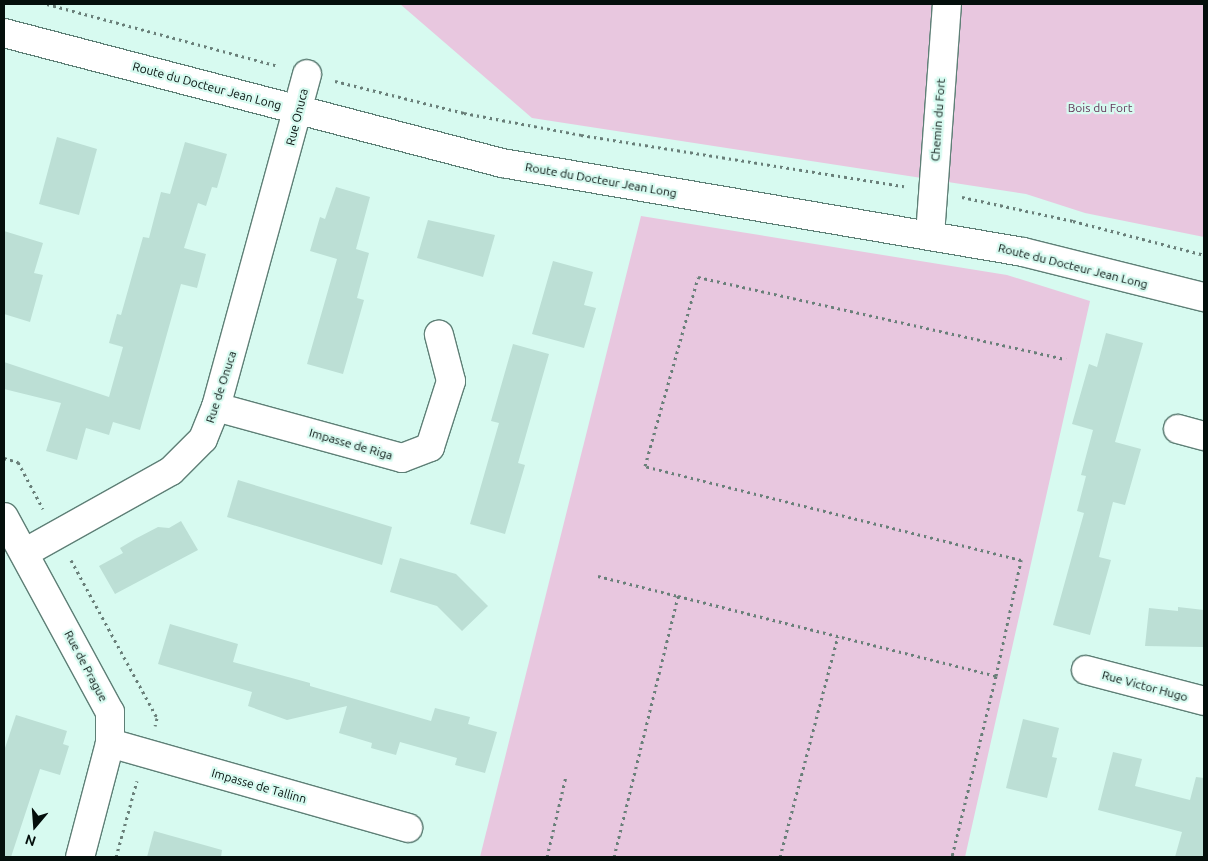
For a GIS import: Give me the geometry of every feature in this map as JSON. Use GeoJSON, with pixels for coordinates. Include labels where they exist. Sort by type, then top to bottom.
{"type":"FeatureCollection","features":[{"type":"Feature","properties":{"kind":"street","name":"Chemin du Fort"},"geometry":{"type":"LineString","coordinates":[[930,235],[947,4]]}},
{"type":"Feature","properties":{"kind":"street","name":"Route du Docteur Jean Long"},"geometry":{"type":"LineString","coordinates":[[4,33],[531,169],[1022,252],[1204,297]]}},
{"type":"Feature","properties":{"kind":"street","name":"Rue Onuca"},"geometry":{"type":"LineString","coordinates":[[286,160],[307,74]]}},
{"type":"Feature","properties":{"kind":"street","name":"Rue de Onuca"},"geometry":{"type":"LineString","coordinates":[[26,552],[171,471],[203,439],[216,407],[286,160]]}},
{"type":"Feature","properties":{"kind":"street","name":"Impasse de Riga"},"geometry":{"type":"LineString","coordinates":[[216,407],[402,458],[430,447],[451,381],[439,335]]}},
{"type":"Feature","properties":{"kind":"street"},"geometry":{"type":"LineString","coordinates":[[1178,429],[1204,436]]}},
{"type":"Feature","properties":{"kind":"street","name":"Rue de Prague"},"geometry":{"type":"LineString","coordinates":[[4,517],[26,552],[110,712],[110,743],[80,857]]}},
{"type":"Feature","properties":{"kind":"street","name":"Rue Victor Hugo"},"geometry":{"type":"LineString","coordinates":[[1086,670],[1204,702]]}},
{"type":"Feature","properties":{"kind":"street","name":"Impasse de Tallinn"},"geometry":{"type":"LineString","coordinates":[[110,743],[408,828]]}},
{"type":"Feature","properties":{"kind":"path"},"geometry":{"type":"LineString","coordinates":[[47,4],[307,74],[464,113],[561,132],[933,191],[1072,221],[1204,255]]}},
{"type":"Feature","properties":{"kind":"path"},"geometry":{"type":"LineString","coordinates":[[952,857],[996,676],[1021,560],[646,466],[698,277],[1066,359]]}},
{"type":"Feature","properties":{"kind":"path"},"geometry":{"type":"LineString","coordinates":[[4,458],[18,462],[46,514]]}},
{"type":"Feature","properties":{"kind":"path"},"geometry":{"type":"LineString","coordinates":[[68,555],[157,718],[152,734]]}},
{"type":"Feature","properties":{"kind":"path"},"geometry":{"type":"LineString","coordinates":[[598,576],[996,676]]}},
{"type":"Feature","properties":{"kind":"path"},"geometry":{"type":"LineString","coordinates":[[614,857],[678,596]]}},
{"type":"Feature","properties":{"kind":"path"},"geometry":{"type":"LineString","coordinates":[[780,857],[838,636]]}},
{"type":"Feature","properties":{"kind":"path"},"geometry":{"type":"LineString","coordinates":[[547,857],[566,776]]}},
{"type":"Feature","properties":{"kind":"path"},"geometry":{"type":"LineString","coordinates":[[116,857],[138,778]]}},
{"type":"Feature","properties":{"kind":"green space","name":"Bois du Fort"},"geometry":{"type":"Polygon","coordinates":[[[400,4],[1204,4],[1204,237],[1085,213],[1026,194],[532,118],[400,4]]]}},
{"type":"Feature","properties":{"kind":"green space"},"geometry":{"type":"Polygon","coordinates":[[[641,216],[1007,275],[1090,301],[965,857],[480,857],[641,216]]]}},
{"type":"Feature","properties":{"kind":"building"},"geometry":{"type":"Polygon","coordinates":[[[57,137],[97,149],[79,215],[39,204],[57,137]]]}},
{"type":"Feature","properties":{"kind":"building"},"geometry":{"type":"Polygon","coordinates":[[[185,142],[227,154],[217,188],[212,187],[206,206],[198,203],[184,248],[206,254],[197,288],[181,284],[140,430],[113,422],[109,435],[86,428],[77,460],[46,451],[61,403],[4,389],[4,362],[109,397],[123,347],[109,343],[117,314],[121,315],[143,237],[149,238],[161,192],[170,194],[185,142]]]}},
{"type":"Feature","properties":{"kind":"building"},"geometry":{"type":"Polygon","coordinates":[[[336,187],[370,197],[356,249],[369,253],[357,298],[364,300],[343,374],[307,364],[337,259],[310,251],[320,217],[325,219],[336,187]]]}},
{"type":"Feature","properties":{"kind":"building"},"geometry":{"type":"Polygon","coordinates":[[[428,220],[495,235],[483,277],[417,258],[428,220]]]}},
{"type":"Feature","properties":{"kind":"building"},"geometry":{"type":"Polygon","coordinates":[[[4,231],[43,243],[34,273],[43,275],[30,322],[4,314],[4,231]]]}},
{"type":"Feature","properties":{"kind":"building"},"geometry":{"type":"Polygon","coordinates":[[[553,261],[593,272],[584,305],[596,308],[584,348],[532,334],[553,261]]]}},
{"type":"Feature","properties":{"kind":"building"},"geometry":{"type":"Polygon","coordinates":[[[1106,333],[1143,343],[1115,442],[1141,449],[1125,505],[1113,502],[1099,557],[1111,560],[1090,635],[1053,625],[1084,513],[1077,511],[1086,476],[1081,475],[1093,430],[1072,424],[1089,364],[1097,367],[1106,333]]]}},
{"type":"Feature","properties":{"kind":"building"},"geometry":{"type":"Polygon","coordinates":[[[513,344],[549,354],[518,463],[525,465],[505,534],[470,524],[499,423],[491,421],[513,344]]]}},
{"type":"Feature","properties":{"kind":"building"},"geometry":{"type":"Polygon","coordinates":[[[238,480],[392,527],[382,565],[227,517],[238,480]]]}},
{"type":"Feature","properties":{"kind":"building"},"geometry":{"type":"Polygon","coordinates":[[[181,521],[198,550],[115,594],[99,566],[123,553],[120,548],[135,539],[158,527],[169,528],[181,521]]]}},
{"type":"Feature","properties":{"kind":"building"},"geometry":{"type":"Polygon","coordinates":[[[400,558],[456,574],[488,606],[462,631],[437,606],[390,592],[400,558]]]}},
{"type":"Feature","properties":{"kind":"building"},"geometry":{"type":"Polygon","coordinates":[[[1178,607],[1204,610],[1204,647],[1145,646],[1149,608],[1178,611],[1178,607]]]}},
{"type":"Feature","properties":{"kind":"building"},"geometry":{"type":"Polygon","coordinates":[[[170,624],[238,644],[233,662],[310,683],[310,686],[431,721],[435,708],[470,717],[468,724],[497,732],[485,773],[455,765],[457,758],[400,742],[396,755],[371,748],[372,743],[339,733],[347,706],[287,720],[248,706],[252,692],[158,664],[170,624]]]}},
{"type":"Feature","properties":{"kind":"building"},"geometry":{"type":"Polygon","coordinates":[[[16,715],[67,731],[63,744],[69,746],[60,775],[40,769],[11,857],[4,857],[4,751],[16,715]]]}},
{"type":"Feature","properties":{"kind":"building"},"geometry":{"type":"Polygon","coordinates":[[[1023,719],[1059,728],[1052,757],[1057,758],[1047,798],[1006,788],[1023,719]]]}},
{"type":"Feature","properties":{"kind":"building"},"geometry":{"type":"Polygon","coordinates":[[[1113,752],[1142,759],[1135,786],[1190,800],[1196,777],[1204,778],[1204,857],[1175,857],[1182,832],[1098,810],[1113,752]]]}},
{"type":"Feature","properties":{"kind":"building"},"geometry":{"type":"Polygon","coordinates":[[[154,831],[222,850],[221,857],[147,857],[154,831]]]}}]}
